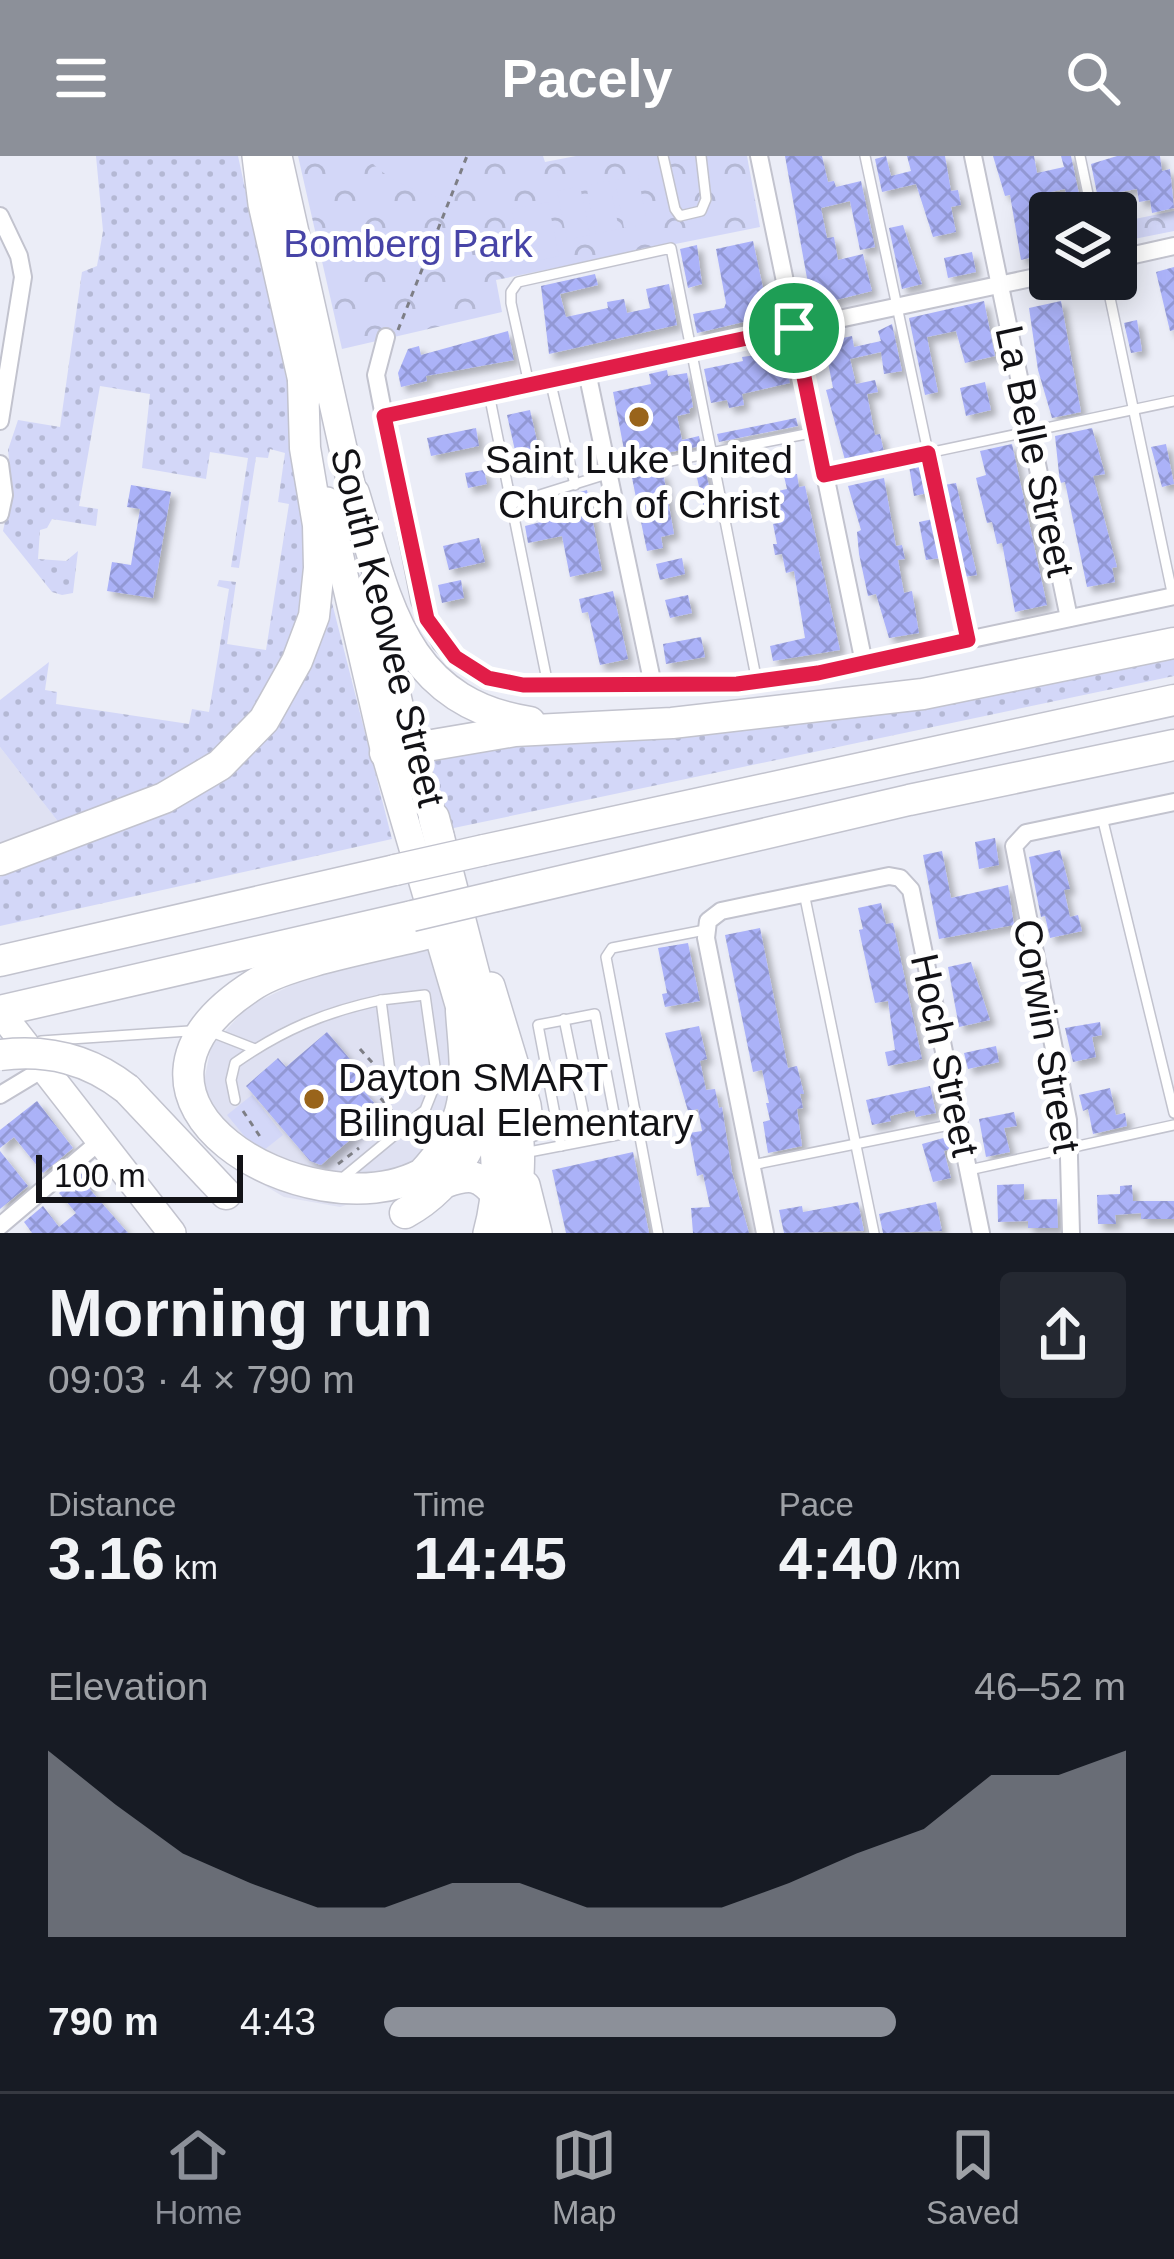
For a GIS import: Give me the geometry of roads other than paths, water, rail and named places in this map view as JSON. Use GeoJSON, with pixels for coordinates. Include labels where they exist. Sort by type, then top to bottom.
{"type":"FeatureCollection","features":[{"type":"Feature","properties":{"kind":"highway"},"geometry":{"type":"LineString","coordinates":[[0,860],[164,798],[220,765],[264,720],[297,661],[314,616],[318,525],[304,448],[302,382]]}},
{"type":"Feature","properties":{"kind":"highway"},"geometry":{"type":"LineString","coordinates":[[354,494],[387,601],[415,660],[432,680],[454,697],[510,719],[571,728]]}},
{"type":"Feature","properties":{"kind":"highway"},"geometry":{"type":"LineString","coordinates":[[397,751],[514,731],[672,723],[923,694],[1174,643]]}},
{"type":"Feature","properties":{"kind":"highway"},"geometry":{"type":"LineString","coordinates":[[0,962],[37,945],[1174,700]]}},
{"type":"Feature","properties":{"kind":"highway"},"geometry":{"type":"LineString","coordinates":[[0,1012],[417,926],[754,836],[1174,745]]}},
{"type":"Feature","properties":{"kind":"highway"},"geometry":{"type":"LineString","coordinates":[[12,1049],[71,1058],[127,1089],[213,1182],[279,1209],[359,1210],[388,1202],[433,1162],[461,1091],[491,1065],[488,1035],[434,818]]}},
{"type":"Feature","properties":{"kind":"highway"},"geometry":{"type":"LineString","coordinates":[[279,1209],[237,1181],[216,1159],[196,1122],[189,1089],[191,1057],[206,1024],[259,981],[417,926]]}},
{"type":"Feature","properties":{"kind":"highway"},"geometry":{"type":"LineString","coordinates":[[0,944],[37,945]]}},
{"type":"Feature","properties":{"kind":"highway"},"geometry":{"type":"LineString","coordinates":[[380,1224],[417,1206],[446,1182],[471,1142],[461,1091],[458,1000]]}},
{"type":"Feature","properties":{"kind":"highway"},"geometry":{"type":"LineString","coordinates":[[461,1091],[509,1097],[514,1111],[515,1233]]}},
{"type":"Feature","properties":{"kind":"highway"},"geometry":{"type":"LineString","coordinates":[[446,1182],[473,1176],[511,1190]]}},
{"type":"Feature","properties":{"kind":"main road","name":"South Keowee Street"},"geometry":{"type":"LineString","coordinates":[[256,156],[262,204],[340,567],[397,751],[458,1000]]}},
{"type":"Feature","properties":{"kind":"main road","name":"South Keowee Street"},"geometry":{"type":"LineString","coordinates":[[278,156],[354,494],[397,751],[434,818],[527,1105],[529,1152],[487,1233]]}},
{"type":"Feature","properties":{"kind":"main road"},"geometry":{"type":"LineString","coordinates":[[0,1012],[12,1049],[43,1069],[172,1233]]}},
{"type":"Feature","properties":{"kind":"main road","name":"South Keowee Street"},"geometry":{"type":"LineString","coordinates":[[461,1091],[495,1144],[511,1190],[515,1233]]}},
{"type":"Feature","properties":{"kind":"main road"},"geometry":{"type":"LineString","coordinates":[[511,1190],[538,1233]]}},
{"type":"Feature","properties":{"kind":"street"},"geometry":{"type":"LineString","coordinates":[[759,156],[864,663]]}},
{"type":"Feature","properties":{"kind":"street","name":"La Belle Street"},"geometry":{"type":"LineString","coordinates":[[973,156],[1069,618]]}},
{"type":"Feature","properties":{"kind":"street"},"geometry":{"type":"LineString","coordinates":[[0,215],[19,256],[22,277],[0,421]]}},
{"type":"Feature","properties":{"kind":"street"},"geometry":{"type":"LineString","coordinates":[[1137,255],[1174,246]]}},
{"type":"Feature","properties":{"kind":"street"},"geometry":{"type":"LineString","coordinates":[[384,416],[1029,278]]}},
{"type":"Feature","properties":{"kind":"street"},"geometry":{"type":"LineString","coordinates":[[386,337],[376,376],[421,601],[441,643],[468,668],[488,678],[548,686],[758,682],[1173,597]]}},
{"type":"Feature","properties":{"kind":"street"},"geometry":{"type":"LineString","coordinates":[[587,372],[653,685]]}},
{"type":"Feature","properties":{"kind":"street"},"geometry":{"type":"LineString","coordinates":[[0,464],[4,495],[0,514]]}},
{"type":"Feature","properties":{"kind":"street"},"geometry":{"type":"LineString","coordinates":[[1102,817],[1174,802]]}},
{"type":"Feature","properties":{"kind":"street","name":"Corwin Street"},"geometry":{"type":"LineString","coordinates":[[1071,1233],[1071,1147],[1014,854],[1017,840],[1025,833],[1102,817]]}},
{"type":"Feature","properties":{"kind":"street","name":"Hoch Street"},"geometry":{"type":"LineString","coordinates":[[804,893],[890,876],[903,880],[911,890],[981,1233]]}},
{"type":"Feature","properties":{"kind":"street"},"geometry":{"type":"LineString","coordinates":[[765,1233],[705,930],[721,911],[804,893]]}},
{"type":"Feature","properties":{"kind":"street"},"geometry":{"type":"LineString","coordinates":[[0,1095],[43,1069]]}},
{"type":"Feature","properties":{"kind":"street"},"geometry":{"type":"LineString","coordinates":[[4,1228],[99,1142]]}},
{"type":"Feature","properties":{"kind":"lane"},"geometry":{"type":"LineString","coordinates":[[663,156],[680,215],[701,211],[706,200],[701,156]]}},
{"type":"Feature","properties":{"kind":"lane"},"geometry":{"type":"LineString","coordinates":[[866,156],[968,640]]}},
{"type":"Feature","properties":{"kind":"lane"},"geometry":{"type":"LineString","coordinates":[[1080,156],[1088,192]]}},
{"type":"Feature","properties":{"kind":"lane"},"geometry":{"type":"LineString","coordinates":[[529,385],[511,304],[511,292],[518,282],[671,248],[758,682]]}},
{"type":"Feature","properties":{"kind":"lane"},"geometry":{"type":"LineString","coordinates":[[1110,300],[1173,597]]}},
{"type":"Feature","properties":{"kind":"lane"},"geometry":{"type":"LineString","coordinates":[[550,380],[575,485]]}},
{"type":"Feature","properties":{"kind":"lane"},"geometry":{"type":"LineString","coordinates":[[489,394],[548,686]]}},
{"type":"Feature","properties":{"kind":"lane"},"geometry":{"type":"LineString","coordinates":[[824,475],[1174,401]]}},
{"type":"Feature","properties":{"kind":"lane"},"geometry":{"type":"LineString","coordinates":[[511,504],[610,473],[816,433]]}},
{"type":"Feature","properties":{"kind":"lane"},"geometry":{"type":"LineString","coordinates":[[1102,817],[1174,1113]]}},
{"type":"Feature","properties":{"kind":"lane"},"geometry":{"type":"LineString","coordinates":[[804,893],[874,1233]]}},
{"type":"Feature","properties":{"kind":"lane"},"geometry":{"type":"LineString","coordinates":[[658,1233],[606,960],[608,951],[705,930]]}},
{"type":"Feature","properties":{"kind":"lane"},"geometry":{"type":"LineString","coordinates":[[425,994],[461,1091]]}},
{"type":"Feature","properties":{"kind":"lane"},"geometry":{"type":"LineString","coordinates":[[235,1100],[235,1063],[292,1026],[330,1011],[381,1000],[425,994],[458,1000]]}},
{"type":"Feature","properties":{"kind":"lane"},"geometry":{"type":"LineString","coordinates":[[381,1000],[392,1086],[461,1091]]}},
{"type":"Feature","properties":{"kind":"lane"},"geometry":{"type":"LineString","coordinates":[[561,1145],[538,1024],[595,1014],[618,1134]]}},
{"type":"Feature","properties":{"kind":"lane"},"geometry":{"type":"LineString","coordinates":[[597,1022],[617,1018]]}},
{"type":"Feature","properties":{"kind":"lane"},"geometry":{"type":"LineString","coordinates":[[564,1019],[589,1140]]}},
{"type":"Feature","properties":{"kind":"lane"},"geometry":{"type":"LineString","coordinates":[[12,1049],[189,1030]]}},
{"type":"Feature","properties":{"kind":"lane"},"geometry":{"type":"LineString","coordinates":[[214,1033],[255,1049]]}},
{"type":"Feature","properties":{"kind":"lane"},"geometry":{"type":"LineString","coordinates":[[271,1154],[298,1173],[336,1180],[425,1109],[461,1091]]}},
{"type":"Feature","properties":{"kind":"lane"},"geometry":{"type":"LineString","coordinates":[[611,1097],[631,1092]]}},
{"type":"Feature","properties":{"kind":"lane"},"geometry":{"type":"LineString","coordinates":[[752,1165],[959,1123]]}},
{"type":"Feature","properties":{"kind":"lane"},"geometry":{"type":"LineString","coordinates":[[969,1170],[1174,1125]]}},
{"type":"Feature","properties":{"kind":"lane"},"geometry":{"type":"LineString","coordinates":[[529,1152],[638,1131]]}},
{"type":"Feature","properties":{"kind":"place","name":"Saint Luke United Church of Christ"},"geometry":{"type":"Point","coordinates":[639,417]}},
{"type":"Feature","properties":{"kind":"place","name":"Dayton SMART Bilingual Elementary"},"geometry":{"type":"Point","coordinates":[314,1099]}},
{"type":"Feature","properties":{"kind":"park label","name":"Bomberg Park"},"geometry":{"type":"Point","coordinates":[408,243]}}]}
